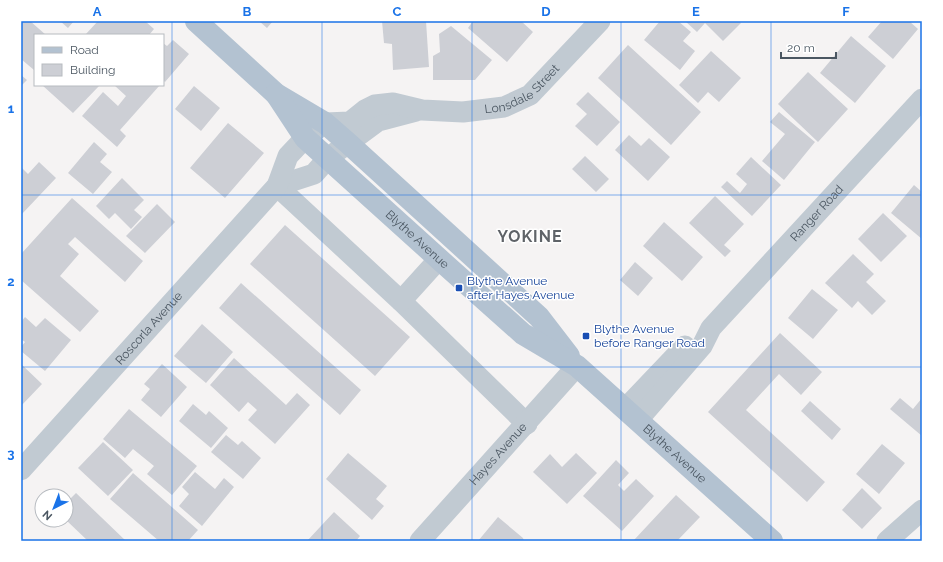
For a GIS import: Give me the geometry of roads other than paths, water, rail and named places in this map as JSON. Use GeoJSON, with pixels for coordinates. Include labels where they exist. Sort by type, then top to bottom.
{"type":"FeatureCollection","features":[{"type":"Feature","properties":{"kind":"main road","name":"Blythe Avenue"},"geometry":{"type":"LineString","coordinates":[[196,21],[276,94],[325,122],[538,317],[577,366],[772,541]]}},
{"type":"Feature","properties":{"kind":"main road","name":"Blythe Avenue"},"geometry":{"type":"LineString","coordinates":[[276,94],[305,138],[523,334],[577,366]]}},
{"type":"Feature","properties":{"kind":"street","name":"Lonsdale Street"},"geometry":{"type":"LineString","coordinates":[[325,122],[350,122],[364,110],[376,105],[393,103],[422,110],[463,112],[504,107],[530,95],[600,21]]}},
{"type":"Feature","properties":{"kind":"street","name":"Ranger Road"},"geometry":{"type":"LineString","coordinates":[[632,414],[702,346],[711,328],[922,99]]}},
{"type":"Feature","properties":{"kind":"street","name":"Lonsdale Street"},"geometry":{"type":"LineString","coordinates":[[349,144],[362,132],[378,121],[422,110]]}},
{"type":"Feature","properties":{"kind":"street","name":"Roscorla Avenue"},"geometry":{"type":"LineString","coordinates":[[21,470],[277,186],[288,156],[305,138],[325,122]]}},
{"type":"Feature","properties":{"kind":"street","name":"Roscorla Avenue"},"geometry":{"type":"LineString","coordinates":[[277,186],[314,174],[328,158],[349,144]]}},
{"type":"Feature","properties":{"kind":"street"},"geometry":{"type":"LineString","coordinates":[[277,186],[401,301],[527,424]]}},
{"type":"Feature","properties":{"kind":"street"},"geometry":{"type":"LineString","coordinates":[[401,301],[439,259]]}},
{"type":"Feature","properties":{"kind":"street","name":"Hayes Avenue"},"geometry":{"type":"LineString","coordinates":[[420,541],[527,424],[577,366]]}},
{"type":"Feature","properties":{"kind":"street"},"geometry":{"type":"LineString","coordinates":[[887,541],[920,512]]}},
{"type":"Feature","properties":{"kind":"street"},"geometry":{"type":"LineString","coordinates":[[907,541],[920,512]]}},
{"type":"Feature","properties":{"kind":"place","name":"Blythe Avenue after Hayes Avenue"},"geometry":{"type":"Point","coordinates":[459,288]}},
{"type":"Feature","properties":{"kind":"place","name":"Blythe Avenue before Ranger Road"},"geometry":{"type":"Point","coordinates":[586,336]}},
{"type":"Feature","properties":{"kind":"district","name":"YOKINE"},"geometry":{"type":"Point","coordinates":[530,236]}}]}
